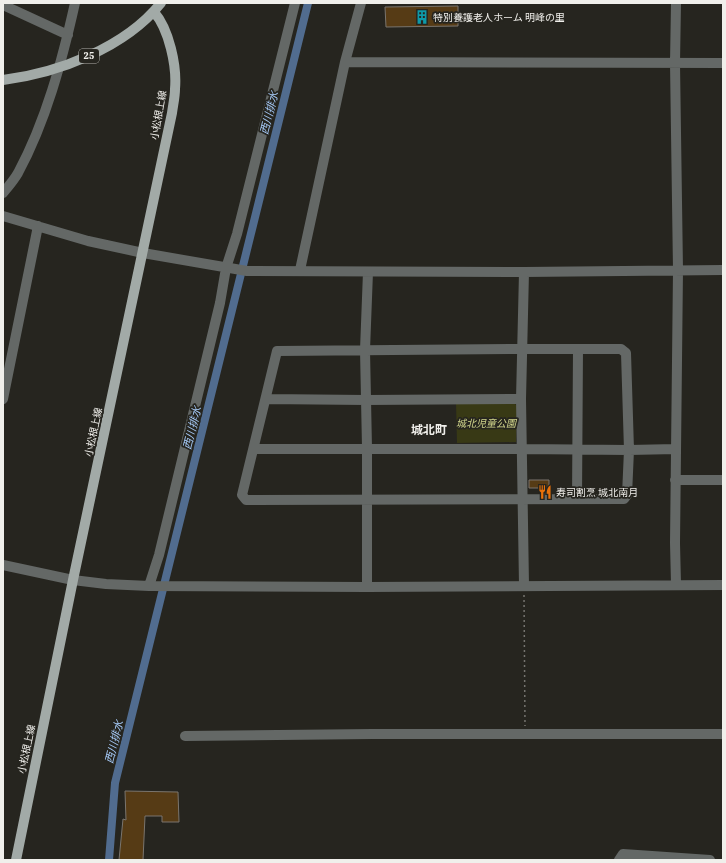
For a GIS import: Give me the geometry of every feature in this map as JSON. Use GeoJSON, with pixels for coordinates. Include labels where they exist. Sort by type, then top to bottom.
{"type":"FeatureCollection","features":[{"type":"Feature","properties":{"kind":"main road","name":"25"},"geometry":{"type":"LineString","coordinates":[[3,80],[25,77],[58,68],[97,52],[129,33],[154,12],[161,3]]}},
{"type":"Feature","properties":{"kind":"main road","name":"小松根上線"},"geometry":{"type":"LineString","coordinates":[[16,860],[73,580],[172,114],[175,88],[174,66],[167,36],[161,20],[154,12]]}},
{"type":"Feature","properties":{"kind":"street"},"geometry":{"type":"LineString","coordinates":[[3,193],[17,174],[42,119],[68,35],[75,3]]}},
{"type":"Feature","properties":{"kind":"street"},"geometry":{"type":"LineString","coordinates":[[153,586],[161,547],[220,303],[230,268],[239,226],[295,3]]}},
{"type":"Feature","properties":{"kind":"street"},"geometry":{"type":"LineString","coordinates":[[300,270],[345,62],[361,3]]}},
{"type":"Feature","properties":{"kind":"street"},"geometry":{"type":"LineString","coordinates":[[676,3],[675,63],[678,270],[675,480],[676,584]]}},
{"type":"Feature","properties":{"kind":"street"},"geometry":{"type":"LineString","coordinates":[[3,5],[68,35]]}},
{"type":"Feature","properties":{"kind":"street"},"geometry":{"type":"LineString","coordinates":[[345,62],[723,63]]}},
{"type":"Feature","properties":{"kind":"street"},"geometry":{"type":"LineString","coordinates":[[3,216],[88,241],[143,253],[247,271],[524,272],[723,270]]}},
{"type":"Feature","properties":{"kind":"street"},"geometry":{"type":"LineString","coordinates":[[3,399],[38,226]]}},
{"type":"Feature","properties":{"kind":"street"},"geometry":{"type":"LineString","coordinates":[[367,587],[365,350],[368,272]]}},
{"type":"Feature","properties":{"kind":"street"},"geometry":{"type":"LineString","coordinates":[[524,272],[521,399],[521,498],[524,586]]}},
{"type":"Feature","properties":{"kind":"street"},"geometry":{"type":"LineString","coordinates":[[577,499],[576,450],[578,349]]}},
{"type":"Feature","properties":{"kind":"street"},"geometry":{"type":"LineString","coordinates":[[621,349],[626,353],[628,495],[624,499],[521,498],[246,500],[242,495],[277,351],[365,350],[621,349]]}},
{"type":"Feature","properties":{"kind":"street"},"geometry":{"type":"LineString","coordinates":[[266,399],[521,399]]}},
{"type":"Feature","properties":{"kind":"street"},"geometry":{"type":"LineString","coordinates":[[254,449],[676,449]]}},
{"type":"Feature","properties":{"kind":"street"},"geometry":{"type":"LineString","coordinates":[[675,480],[723,480]]}},
{"type":"Feature","properties":{"kind":"street"},"geometry":{"type":"LineString","coordinates":[[3,565],[73,580],[106,584],[153,586],[367,587],[676,584],[723,585]]}},
{"type":"Feature","properties":{"kind":"street"},"geometry":{"type":"LineString","coordinates":[[186,736],[723,734]]}},
{"type":"Feature","properties":{"kind":"street"},"geometry":{"type":"LineString","coordinates":[[619,860],[623,854],[710,860]]}},
{"type":"Feature","properties":{"kind":"path"},"geometry":{"type":"LineString","coordinates":[[524,586],[526,734]]}},
{"type":"Feature","properties":{"kind":"green space","name":"城北児童公園"},"geometry":{"type":"Polygon","coordinates":[[[456,403],[514,403],[517,406],[516,442],[457,443],[456,403]]]}},
{"type":"Feature","properties":{"kind":"building","name":"特別養護老人ホーム 明峰の里"},"geometry":{"type":"Polygon","coordinates":[[[458,6],[458,26],[386,27],[385,7],[458,6]]]}},
{"type":"Feature","properties":{"kind":"building","name":"寿司割烹 城北南月"},"geometry":{"type":"Polygon","coordinates":[[[529,480],[549,480],[549,493],[541,493],[541,488],[529,488],[529,480]]]}},
{"type":"Feature","properties":{"kind":"building"},"geometry":{"type":"Polygon","coordinates":[[[125,791],[178,792],[179,822],[162,822],[162,816],[145,816],[143,860],[119,860],[123,819],[126,820],[125,791]]]}},
{"type":"Feature","properties":{"kind":"waterway","name":"西川排水"},"geometry":{"type":"LineString","coordinates":[[109,860],[115,783],[308,3]]}},
{"type":"Feature","properties":{"kind":"place","name":"特別養護老人ホーム 明峰の里"},"geometry":{"type":"Point","coordinates":[422,17]}},
{"type":"Feature","properties":{"kind":"place","name":"寿司割烹 城北南月"},"geometry":{"type":"Point","coordinates":[545,492]}},
{"type":"Feature","properties":{"kind":"district","name":"城北町"},"geometry":{"type":"Point","coordinates":[429,430]}}]}
